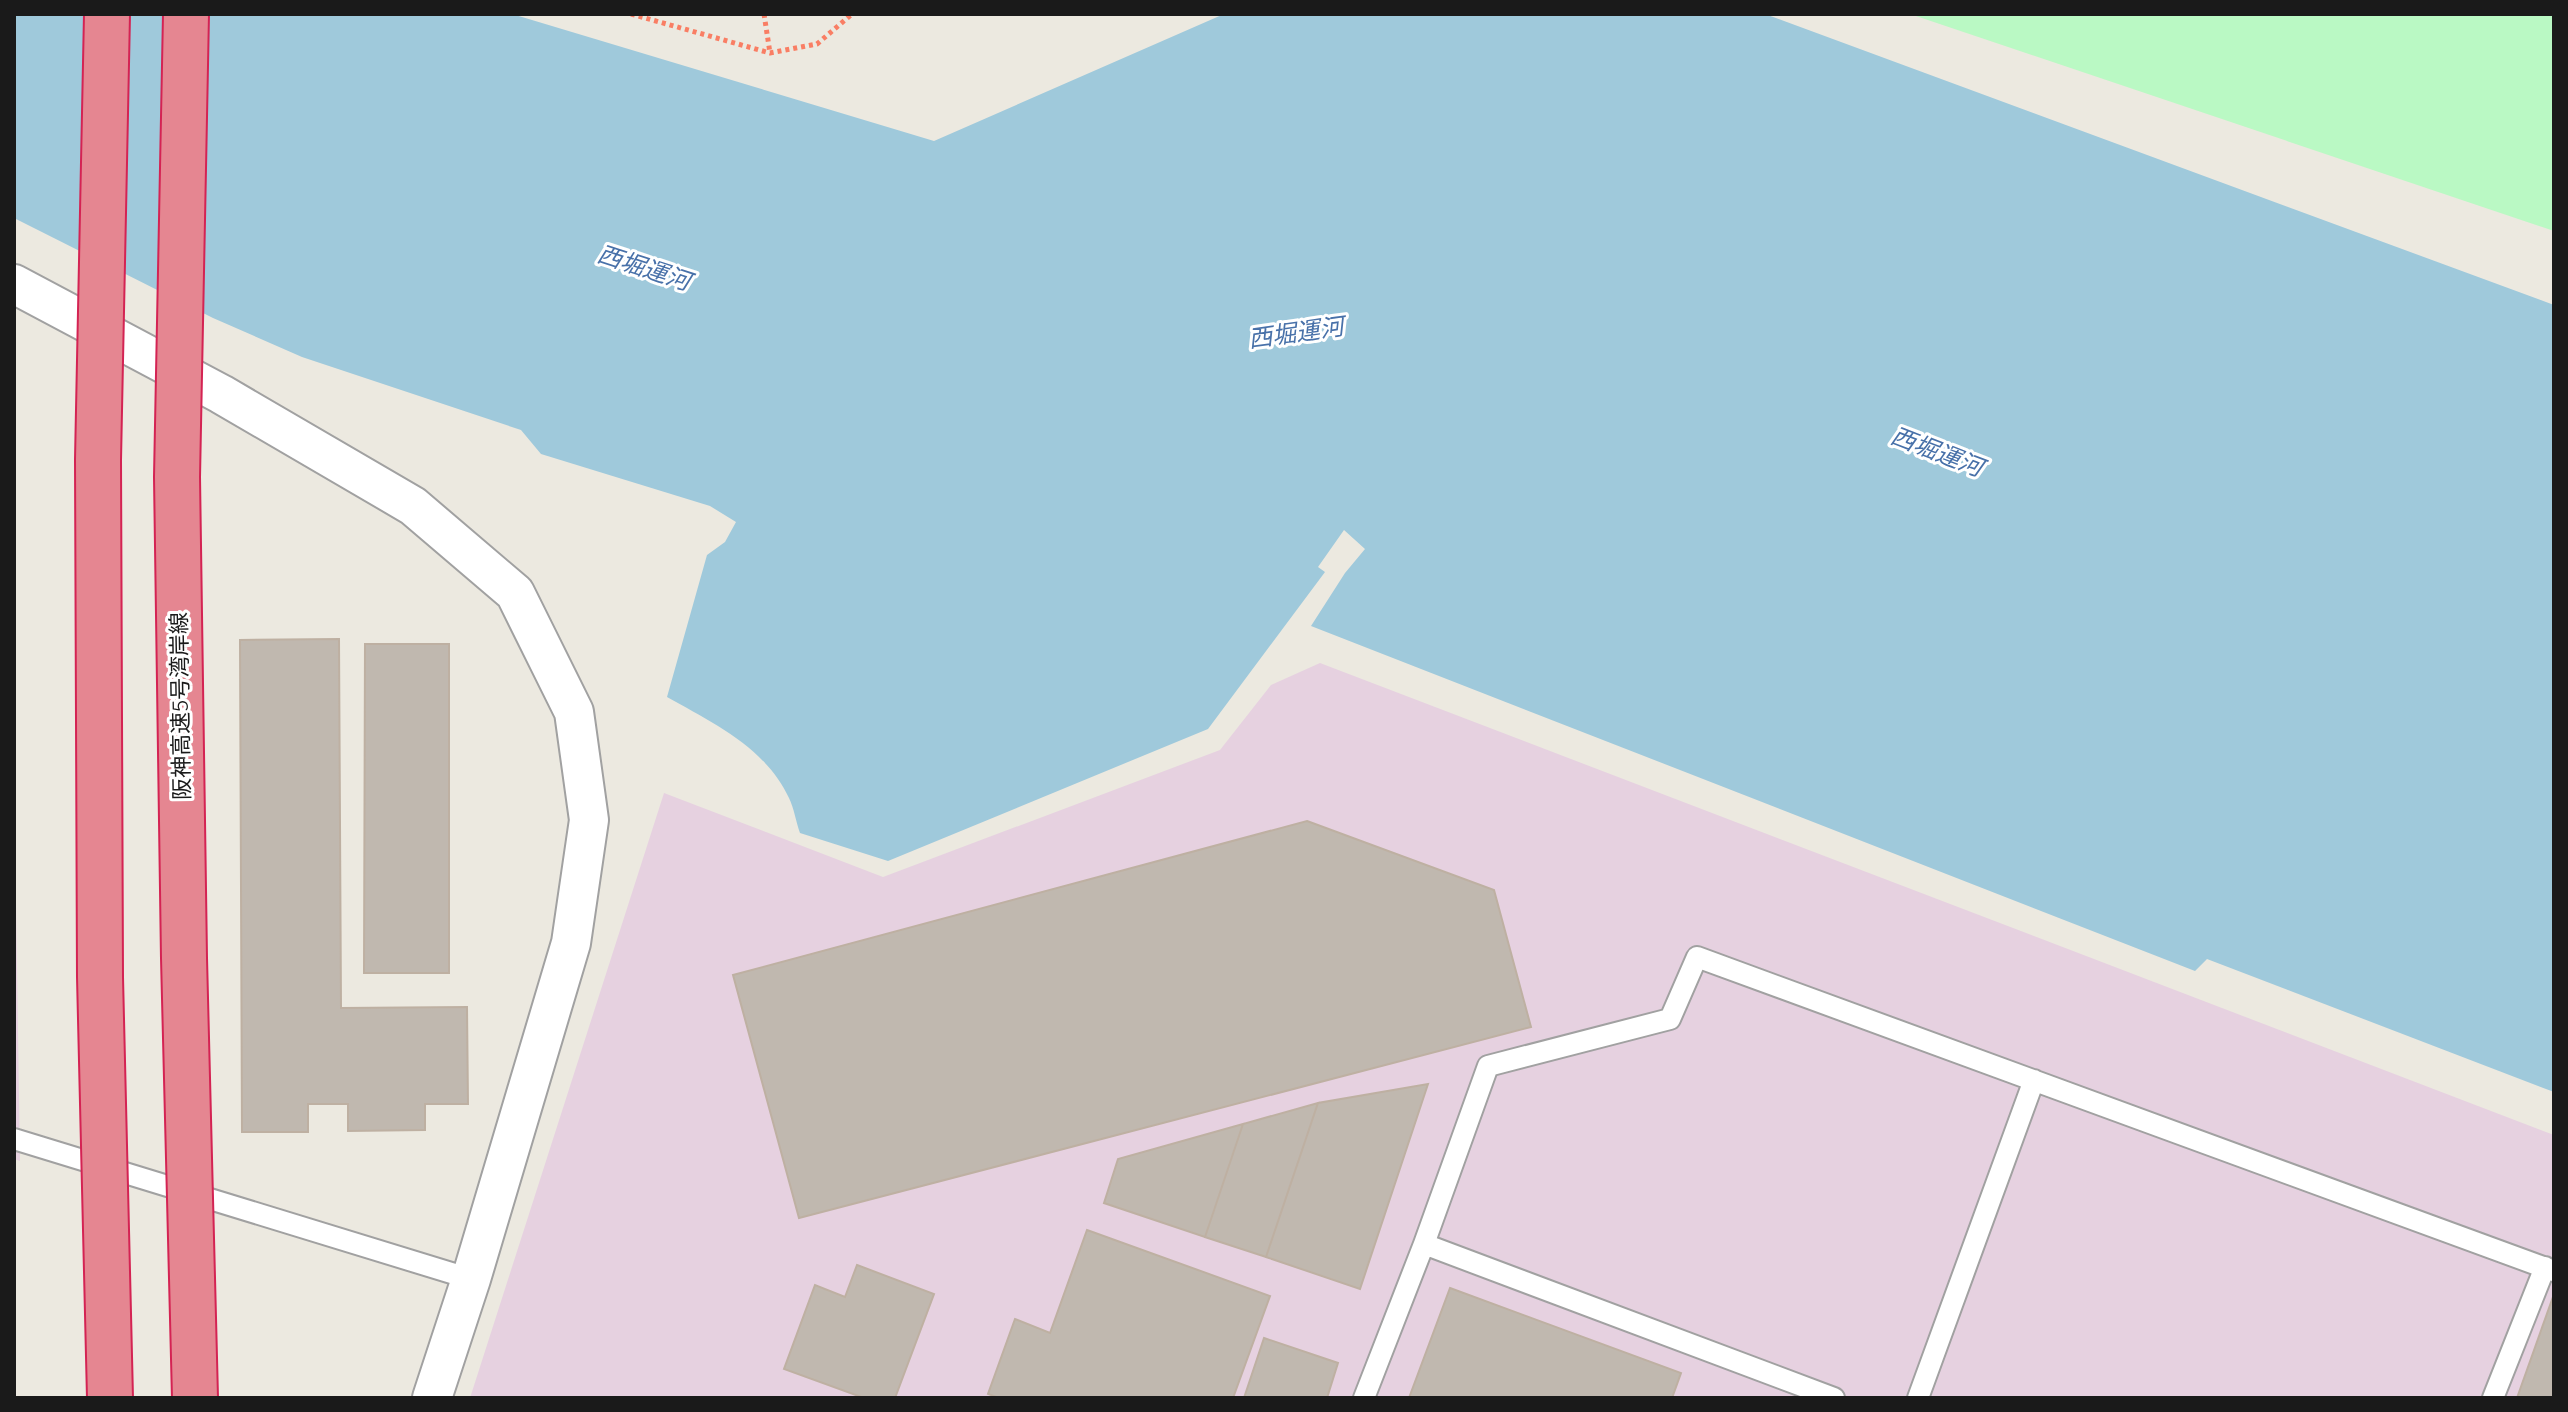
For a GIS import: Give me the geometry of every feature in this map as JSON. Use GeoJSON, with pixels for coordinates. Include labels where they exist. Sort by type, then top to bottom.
{"type":"FeatureCollection","features":[{"type":"Feature","properties":{"kind":"highway"},"geometry":{"type":"LineString","coordinates":[[107,14],[98,460],[100,977],[110,1398]]}},
{"type":"Feature","properties":{"kind":"highway","name":"阪神高速5号湾岸線"},"geometry":{"type":"LineString","coordinates":[[186,14],[177,477],[184,958],[195,1398]]}},
{"type":"Feature","properties":{"kind":"street"},"geometry":{"type":"LineString","coordinates":[[14,284],[221,394],[413,506],[515,593],[574,712],[589,820],[571,943],[471,1279],[432,1398]]}},
{"type":"Feature","properties":{"kind":"lane"},"geometry":{"type":"LineString","coordinates":[[1364,1398],[1488,1066],[1670,1019],[1697,957],[2549,1269],[2493,1398]]}},
{"type":"Feature","properties":{"kind":"lane"},"geometry":{"type":"LineString","coordinates":[[1918,1398],[2034,1080]]}},
{"type":"Feature","properties":{"kind":"lane"},"geometry":{"type":"LineString","coordinates":[[14,1139],[471,1279]]}},
{"type":"Feature","properties":{"kind":"lane"},"geometry":{"type":"LineString","coordinates":[[1424,1244],[1834,1398]]}},
{"type":"Feature","properties":{"kind":"path"},"geometry":{"type":"LineString","coordinates":[[631,14],[770,53],[817,44],[852,14]]}},
{"type":"Feature","properties":{"kind":"path"},"geometry":{"type":"LineString","coordinates":[[764,14],[770,53]]}},
{"type":"Feature","properties":{"kind":"shaded area"},"geometry":{"type":"Polygon","coordinates":[[[1320,663],[2554,1135],[2554,1398],[470,1398],[664,793],[883,877],[1220,750],[1271,685],[1320,663]]]}},
{"type":"Feature","properties":{"kind":"shaded area"},"geometry":{"type":"Polygon","coordinates":[[[14,774],[20,1161],[14,1159],[14,774]]]}},
{"type":"Feature","properties":{"kind":"green space"},"geometry":{"type":"Polygon","coordinates":[[[1910,14],[2554,14],[2554,231],[1910,14]]]}},
{"type":"Feature","properties":{"kind":"water","name":"西堀運河"},"geometry":{"type":"Polygon","coordinates":[[[14,14],[512,14],[934,141],[1224,14],[1765,14],[2554,305],[2554,1092],[2207,959],[2195,971],[1311,626],[1345,573],[1365,549],[1344,530],[1318,567],[1325,572],[1208,729],[888,861],[800,833],[789,798],[766,764],[736,738],[667,697],[707,555],[725,542],[736,522],[710,506],[541,454],[521,430],[302,357],[213,318],[14,218],[14,14]]]}},
{"type":"Feature","properties":{"kind":"building"},"geometry":{"type":"Polygon","coordinates":[[[339,639],[341,1008],[467,1007],[468,1104],[425,1104],[425,1130],[348,1131],[348,1104],[308,1104],[308,1132],[242,1132],[240,640],[339,639]]]}},
{"type":"Feature","properties":{"kind":"building"},"geometry":{"type":"Polygon","coordinates":[[[365,644],[449,644],[449,973],[364,973],[365,644]]]}},
{"type":"Feature","properties":{"kind":"building"},"geometry":{"type":"Polygon","coordinates":[[[1307,821],[1494,890],[1531,1027],[799,1218],[733,975],[1307,821]]]}},
{"type":"Feature","properties":{"kind":"building"},"geometry":{"type":"Polygon","coordinates":[[[1428,1084],[1360,1289],[1266,1257],[1318,1103],[1428,1084]]]}},
{"type":"Feature","properties":{"kind":"building"},"geometry":{"type":"Polygon","coordinates":[[[1318,1103],[1266,1257],[1205,1237],[1243,1124],[1318,1103]]]}},
{"type":"Feature","properties":{"kind":"building"},"geometry":{"type":"Polygon","coordinates":[[[1243,1124],[1205,1237],[1104,1203],[1118,1159],[1243,1124]]]}},
{"type":"Feature","properties":{"kind":"building"},"geometry":{"type":"Polygon","coordinates":[[[1087,1230],[1270,1296],[1233,1398],[999,1398],[988,1394],[1015,1319],[1050,1333],[1087,1230]]]}},
{"type":"Feature","properties":{"kind":"building"},"geometry":{"type":"Polygon","coordinates":[[[857,1265],[934,1294],[895,1398],[864,1398],[784,1369],[815,1285],[845,1297],[857,1265]]]}},
{"type":"Feature","properties":{"kind":"building"},"geometry":{"type":"Polygon","coordinates":[[[1450,1288],[1681,1373],[1672,1398],[1409,1398],[1450,1288]]]}},
{"type":"Feature","properties":{"kind":"building"},"geometry":{"type":"Polygon","coordinates":[[[2554,1294],[2554,1398],[2517,1398],[2554,1294]]]}},
{"type":"Feature","properties":{"kind":"building"},"geometry":{"type":"Polygon","coordinates":[[[1264,1338],[1338,1363],[1327,1398],[1244,1398],[1264,1338]]]}}]}
